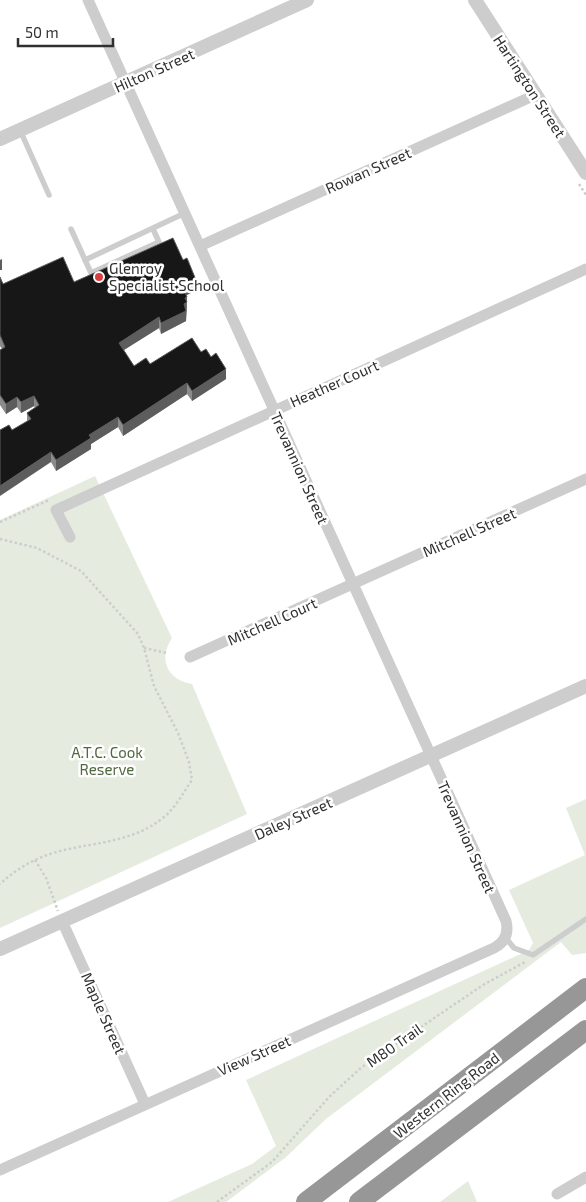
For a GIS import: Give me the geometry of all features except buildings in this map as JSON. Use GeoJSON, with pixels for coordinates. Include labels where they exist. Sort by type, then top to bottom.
{"type":"FeatureCollection","features":[{"type":"Feature","properties":{"kind":"highway","name":"Western Ring Road"},"geometry":{"type":"LineString","coordinates":[[306,1202],[586,988]]}},
{"type":"Feature","properties":{"kind":"highway"},"geometry":{"type":"LineString","coordinates":[[359,1202],[586,1030]]}},
{"type":"Feature","properties":{"kind":"street","name":"Trevannion Street"},"geometry":{"type":"LineString","coordinates":[[88,0],[506,921],[505,937]]}},
{"type":"Feature","properties":{"kind":"street","name":"Hilton Street"},"geometry":{"type":"LineString","coordinates":[[0,139],[307,0]]}},
{"type":"Feature","properties":{"kind":"street","name":"Hartington Street"},"geometry":{"type":"LineString","coordinates":[[475,0],[586,172]]}},
{"type":"Feature","properties":{"kind":"street","name":"Rowan Street"},"geometry":{"type":"LineString","coordinates":[[200,246],[535,95]]}},
{"type":"Feature","properties":{"kind":"street","name":"Heather Court"},"geometry":{"type":"LineString","coordinates":[[70,537],[56,510],[586,270]]}},
{"type":"Feature","properties":{"kind":"street","name":"Mitchell Street"},"geometry":{"type":"LineString","coordinates":[[353,584],[586,479]]}},
{"type":"Feature","properties":{"kind":"street","name":"Mitchell Court"},"geometry":{"type":"LineString","coordinates":[[190,657],[353,584]]}},
{"type":"Feature","properties":{"kind":"street","name":"Daley Street"},"geometry":{"type":"LineString","coordinates":[[0,949],[586,686]]}},
{"type":"Feature","properties":{"kind":"street","name":"Maple Street"},"geometry":{"type":"LineString","coordinates":[[62,921],[145,1104]]}},
{"type":"Feature","properties":{"kind":"street","name":"View Street"},"geometry":{"type":"LineString","coordinates":[[0,1170],[494,948],[505,937]]}},
{"type":"Feature","properties":{"kind":"street"},"geometry":{"type":"LineString","coordinates":[[557,1194],[586,1177]]}},
{"type":"Feature","properties":{"kind":"lane"},"geometry":{"type":"LineString","coordinates":[[20,130],[49,194]]}},
{"type":"Feature","properties":{"kind":"lane"},"geometry":{"type":"LineString","coordinates":[[85,260],[185,213]]}},
{"type":"Feature","properties":{"kind":"lane"},"geometry":{"type":"LineString","coordinates":[[71,229],[91,273],[159,242],[153,229]]}},
{"type":"Feature","properties":{"kind":"lane"},"geometry":{"type":"LineString","coordinates":[[505,937],[514,948],[532,955],[586,919]]}},
{"type":"Feature","properties":{"kind":"path"},"geometry":{"type":"LineString","coordinates":[[0,522],[52,498]]}},
{"type":"Feature","properties":{"kind":"path"},"geometry":{"type":"LineString","coordinates":[[0,539],[37,548],[81,571],[138,634],[144,648],[154,686],[178,733],[189,762],[192,780],[178,802],[164,816],[134,835],[58,851],[14,871],[0,884]]}},
{"type":"Feature","properties":{"kind":"path"},"geometry":{"type":"LineString","coordinates":[[144,648],[167,652]]}},
{"type":"Feature","properties":{"kind":"path"},"geometry":{"type":"LineString","coordinates":[[35,860],[46,878],[62,921]]}},
{"type":"Feature","properties":{"kind":"path","name":"M80 Trail"},"geometry":{"type":"LineString","coordinates":[[218,1202],[272,1162],[330,1097],[362,1067],[482,985],[539,952]]}},
{"type":"Feature","properties":{"kind":"green space","name":"A.T.C. Cook Reserve"},"geometry":{"type":"Polygon","coordinates":[[[95,476],[172,638],[166,653],[167,667],[176,678],[192,684],[247,814],[0,928],[0,520],[95,476]]]}},
{"type":"Feature","properties":{"kind":"green space"},"geometry":{"type":"Polygon","coordinates":[[[586,799],[586,953],[572,955],[561,942],[326,1119],[285,1158],[226,1202],[168,1202],[252,1164],[276,1146],[246,1080],[529,950],[533,943],[509,890],[585,855],[566,808],[586,799]]]}},
{"type":"Feature","properties":{"kind":"green space"},"geometry":{"type":"Polygon","coordinates":[[[468,1181],[477,1202],[440,1202],[468,1181]]]}},
{"type":"Feature","properties":{"kind":"place","name":"Glenroy Specialist School"},"geometry":{"type":"Point","coordinates":[99,277]}}]}
